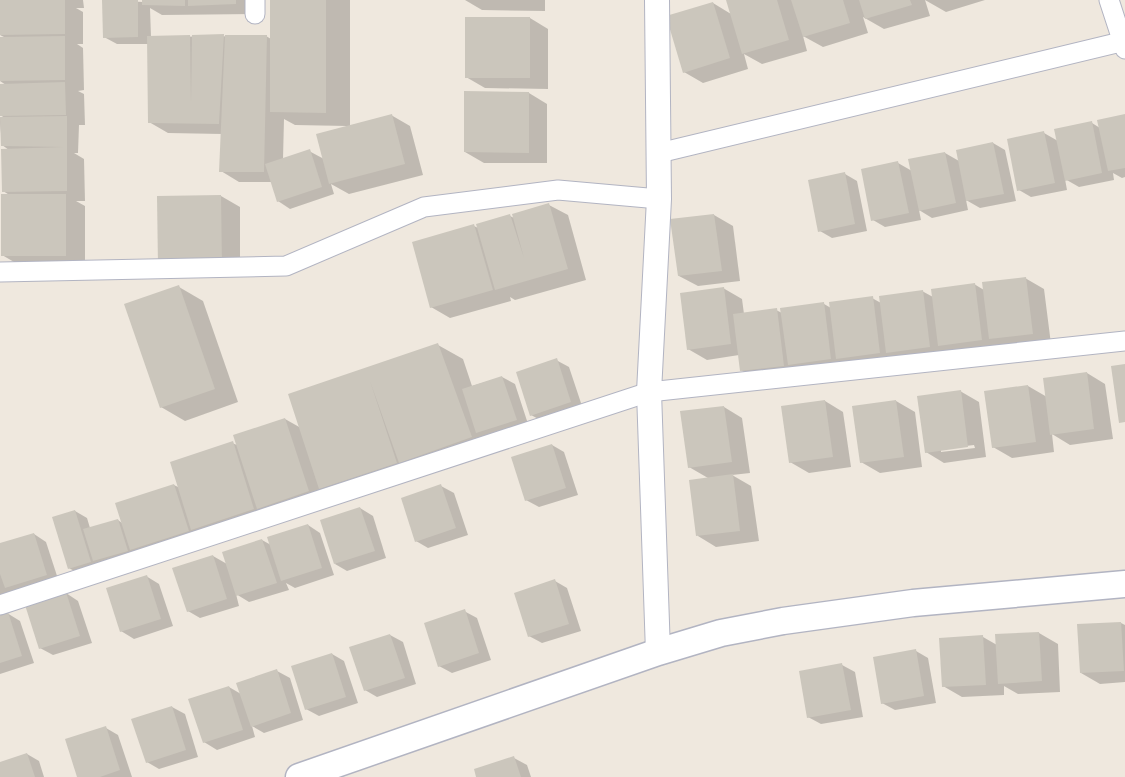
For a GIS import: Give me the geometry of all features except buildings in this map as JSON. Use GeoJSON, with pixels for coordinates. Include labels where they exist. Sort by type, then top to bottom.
{"type":"FeatureCollection","features":[{"type":"Feature","properties":{"kind":"main road"},"geometry":{"type":"LineString","coordinates":[[299,777],[658,652],[721,633],[783,621],[913,602],[1125,584]]}},
{"type":"Feature","properties":{"kind":"street"},"geometry":{"type":"LineString","coordinates":[[656,0],[659,199],[649,392],[658,652]]}},
{"type":"Feature","properties":{"kind":"street"},"geometry":{"type":"LineString","coordinates":[[658,153],[1124,44],[1109,0]]}},
{"type":"Feature","properties":{"kind":"street"},"geometry":{"type":"LineString","coordinates":[[0,272],[286,266],[424,207],[558,190],[659,199]]}},
{"type":"Feature","properties":{"kind":"street"},"geometry":{"type":"LineString","coordinates":[[0,605],[649,392],[1125,341]]}}]}
